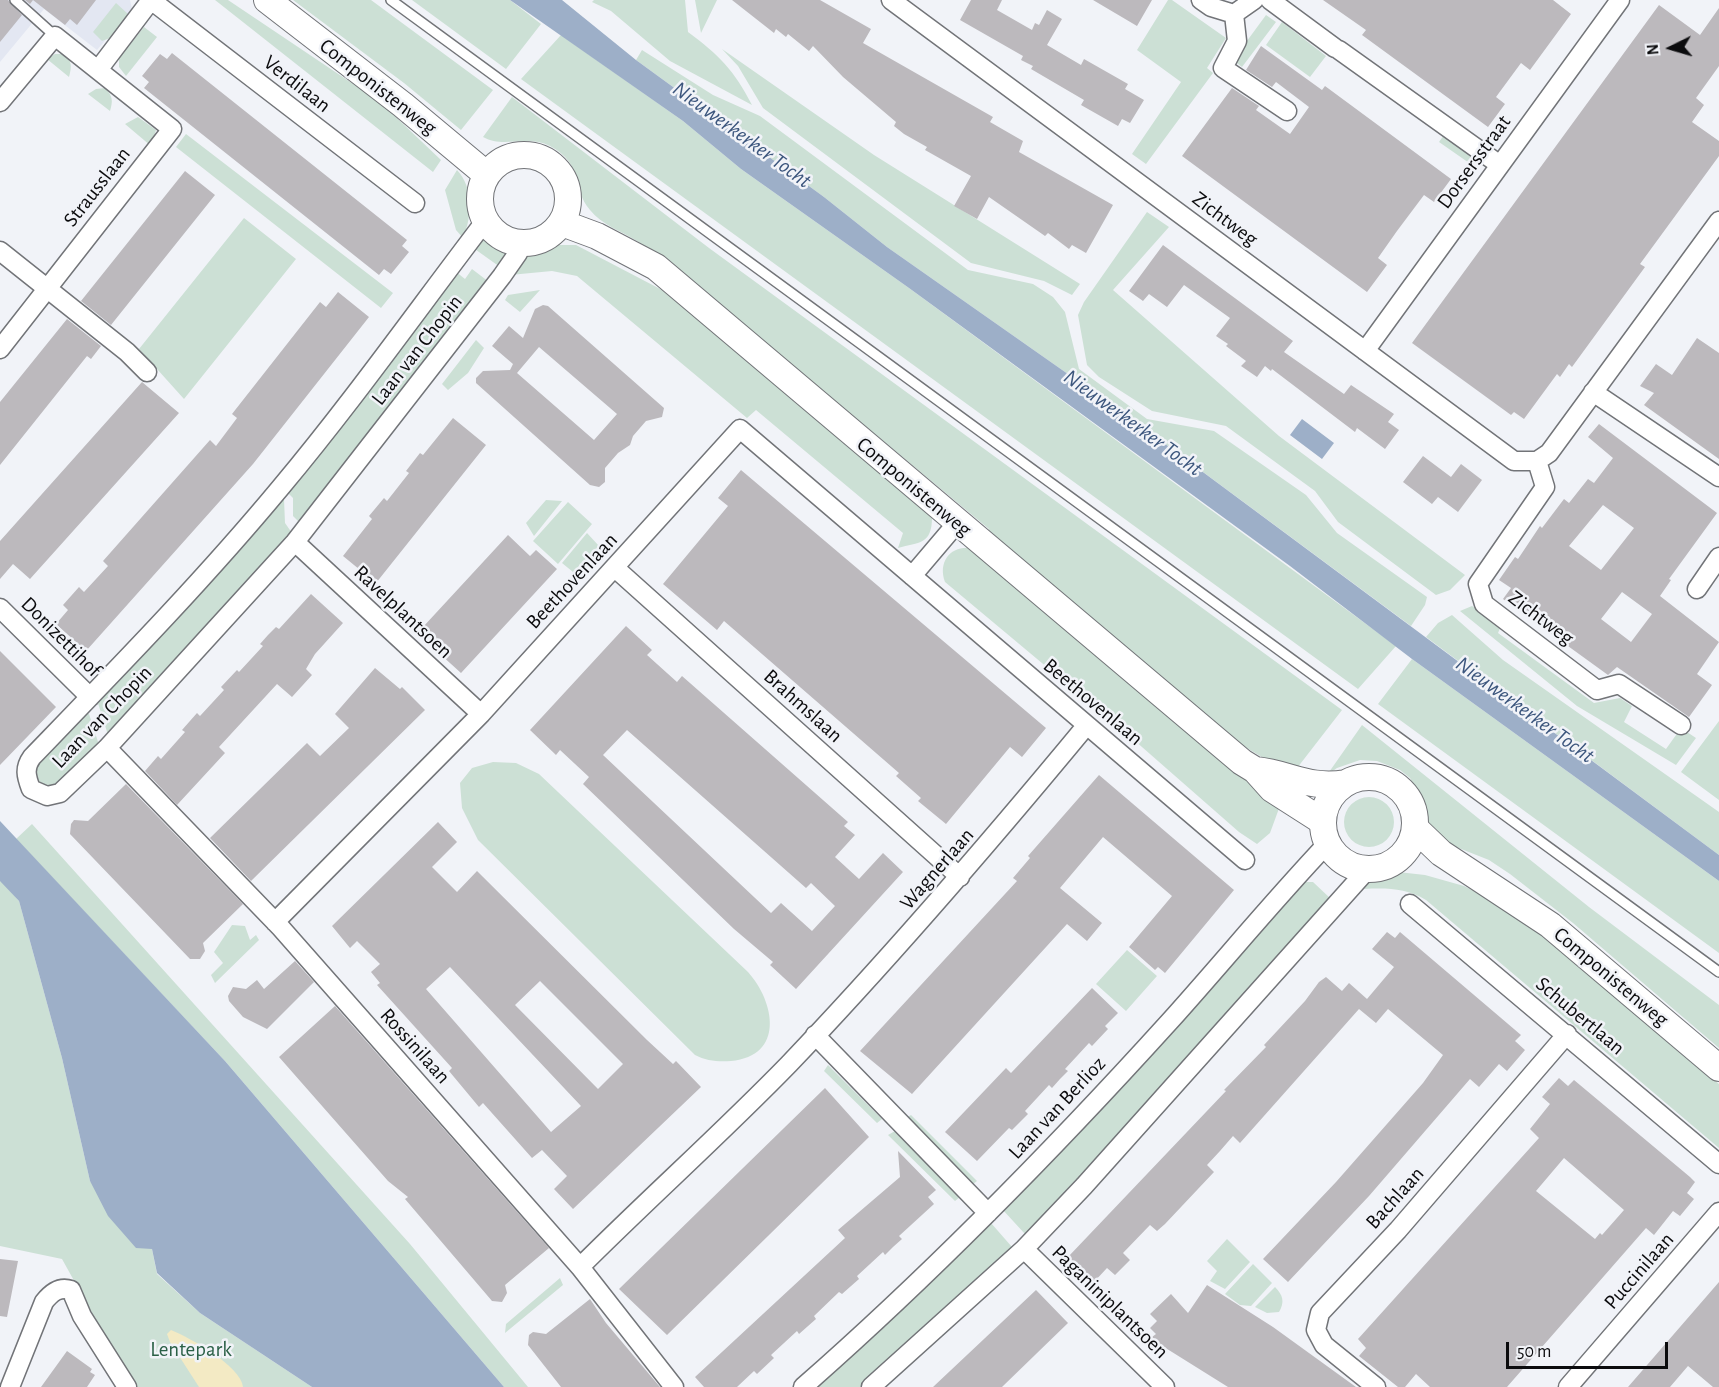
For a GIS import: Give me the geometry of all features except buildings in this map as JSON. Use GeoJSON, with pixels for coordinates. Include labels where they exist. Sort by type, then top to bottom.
{"type":"FeatureCollection","features":[{"type":"Feature","properties":{"kind":"main road","name":"Componistenweg"},"geometry":{"type":"LineString","coordinates":[[267,0],[403,105],[487,176]]}},
{"type":"Feature","properties":{"kind":"main road"},"geometry":{"type":"LineString","coordinates":[[521,155],[535,156],[548,161],[565,182],[568,203],[562,223],[541,240],[514,242],[493,230],[486,220],[480,198],[487,176],[496,165],[508,158],[521,155]]}},
{"type":"Feature","properties":{"kind":"main road","name":"Componistenweg"},"geometry":{"type":"LineString","coordinates":[[562,223],[597,236],[656,267],[957,523],[1242,762],[1255,770],[1272,789],[1325,832]]}},
{"type":"Feature","properties":{"kind":"main road","name":"Componistenweg"},"geometry":{"type":"LineString","coordinates":[[1255,770],[1280,773],[1304,783],[1324,786],[1346,783]]}},
{"type":"Feature","properties":{"kind":"main road"},"geometry":{"type":"LineString","coordinates":[[1362,777],[1380,778],[1395,784],[1411,804],[1416,829],[1411,845],[1401,858],[1385,868],[1367,870],[1350,866],[1336,857],[1325,832],[1330,799],[1346,783],[1362,777]]}},
{"type":"Feature","properties":{"kind":"main road","name":"Componistenweg"},"geometry":{"type":"LineString","coordinates":[[1416,829],[1441,853],[1550,925],[1719,1068]]}},
{"type":"Feature","properties":{"kind":"main road","name":"Componistenweg"},"geometry":{"type":"LineString","coordinates":[[1401,858],[1426,862],[1499,890]]}},
{"type":"Feature","properties":{"kind":"street"},"geometry":{"type":"LineString","coordinates":[[98,70],[151,0]]}},
{"type":"Feature","properties":{"kind":"street","name":"Verdilaan"},"geometry":{"type":"LineString","coordinates":[[151,0],[415,203]]}},
{"type":"Feature","properties":{"kind":"street","name":"Zichtweg"},"geometry":{"type":"LineString","coordinates":[[891,0],[1514,461],[1537,460],[1545,487],[1478,584],[1484,604],[1597,690],[1619,684],[1681,725]]}},
{"type":"Feature","properties":{"kind":"street"},"geometry":{"type":"LineString","coordinates":[[1201,0],[1211,7],[1234,14]]}},
{"type":"Feature","properties":{"kind":"street"},"geometry":{"type":"LineString","coordinates":[[1234,14],[1254,0]]}},
{"type":"Feature","properties":{"kind":"street"},"geometry":{"type":"LineString","coordinates":[[1270,0],[1500,165]]}},
{"type":"Feature","properties":{"kind":"street","name":"Dorsersstraat"},"geometry":{"type":"LineString","coordinates":[[1365,351],[1620,0]]}},
{"type":"Feature","properties":{"kind":"street"},"geometry":{"type":"LineString","coordinates":[[1234,14],[1237,40],[1223,68],[1287,111]]}},
{"type":"Feature","properties":{"kind":"street","name":"Strausslaan"},"geometry":{"type":"LineString","coordinates":[[0,349],[172,129],[55,36]]}},
{"type":"Feature","properties":{"kind":"street"},"geometry":{"type":"LineString","coordinates":[[0,102],[55,36]]}},
{"type":"Feature","properties":{"kind":"street","name":"Laan van Chopin"},"geometry":{"type":"LineString","coordinates":[[486,220],[280,489],[27,765],[26,773],[31,789],[47,796],[60,793],[107,748],[295,542],[502,276],[518,253],[514,242]]}},
{"type":"Feature","properties":{"kind":"street"},"geometry":{"type":"LineString","coordinates":[[1537,460],[1550,453],[1719,221]]}},
{"type":"Feature","properties":{"kind":"street"},"geometry":{"type":"LineString","coordinates":[[0,251],[127,352],[147,372]]}},
{"type":"Feature","properties":{"kind":"street"},"geometry":{"type":"LineString","coordinates":[[1593,392],[1719,477]]}},
{"type":"Feature","properties":{"kind":"street","name":"Beethovenlaan"},"geometry":{"type":"LineString","coordinates":[[275,922],[480,714],[740,429],[1245,860]]}},
{"type":"Feature","properties":{"kind":"street"},"geometry":{"type":"LineString","coordinates":[[912,576],[957,523]]}},
{"type":"Feature","properties":{"kind":"street","name":"Ravelplantsoen"},"geometry":{"type":"LineString","coordinates":[[295,542],[480,714]]}},
{"type":"Feature","properties":{"kind":"street"},"geometry":{"type":"LineString","coordinates":[[1697,589],[1719,557]]}},
{"type":"Feature","properties":{"kind":"street","name":"Brahmslaan"},"geometry":{"type":"LineString","coordinates":[[615,568],[960,877]]}},
{"type":"Feature","properties":{"kind":"street","name":"Donizettihof"},"geometry":{"type":"LineString","coordinates":[[0,608],[90,698]]}},
{"type":"Feature","properties":{"kind":"street","name":"Wagnerlaan"},"geometry":{"type":"LineString","coordinates":[[580,1267],[815,1035],[960,877],[1086,726]]}},
{"type":"Feature","properties":{"kind":"street","name":"Rossinilaan"},"geometry":{"type":"LineString","coordinates":[[107,748],[275,922],[580,1267],[674,1387]]}},
{"type":"Feature","properties":{"kind":"street","name":"Laan van Berlioz"},"geometry":{"type":"LineString","coordinates":[[803,1387],[862,1335],[988,1213],[1168,1022],[1325,832]]}},
{"type":"Feature","properties":{"kind":"street"},"geometry":{"type":"LineString","coordinates":[[871,1387],[1024,1249],[1092,1178],[1367,870]]}},
{"type":"Feature","properties":{"kind":"street","name":"Schubertlaan"},"geometry":{"type":"LineString","coordinates":[[1410,904],[1719,1164]]}},
{"type":"Feature","properties":{"kind":"street","name":"Bachlaan"},"geometry":{"type":"LineString","coordinates":[[1376,1387],[1324,1345],[1316,1330],[1320,1313],[1406,1221],[1567,1034]]}},
{"type":"Feature","properties":{"kind":"street"},"geometry":{"type":"LineString","coordinates":[[815,1035],[988,1213]]}},
{"type":"Feature","properties":{"kind":"street","name":"Puccinilaan"},"geometry":{"type":"LineString","coordinates":[[1568,1387],[1719,1212]]}},
{"type":"Feature","properties":{"kind":"street","name":"Paganiniplantsoen"},"geometry":{"type":"LineString","coordinates":[[1024,1249],[1165,1387]]}},
{"type":"Feature","properties":{"kind":"street"},"geometry":{"type":"LineString","coordinates":[[10,1387],[44,1302],[54,1292],[66,1289],[71,1290],[82,1316],[127,1387]]}},
{"type":"Feature","properties":{"kind":"lane"},"geometry":{"type":"LineString","coordinates":[[15,0],[55,36]]}},
{"type":"Feature","properties":{"kind":"lane"},"geometry":{"type":"LineString","coordinates":[[391,0],[1719,972]]}},
{"type":"Feature","properties":{"kind":"shaded area"},"geometry":{"type":"Polygon","coordinates":[[[0,0],[130,0],[132,9],[97,50],[44,9],[0,62],[0,0]]]}},
{"type":"Feature","properties":{"kind":"green space"},"geometry":{"type":"Polygon","coordinates":[[[215,0],[228,0],[380,102],[441,160],[433,172],[215,0]]]}},
{"type":"Feature","properties":{"kind":"green space"},"geometry":{"type":"Polygon","coordinates":[[[293,0],[371,0],[493,90],[461,130],[404,83],[293,0]]]}},
{"type":"Feature","properties":{"kind":"green space"},"geometry":{"type":"Polygon","coordinates":[[[412,0],[510,0],[541,24],[506,69],[412,0]]]}},
{"type":"Feature","properties":{"kind":"green space"},"geometry":{"type":"Polygon","coordinates":[[[594,0],[685,0],[688,32],[725,64],[752,105],[670,61],[611,11],[592,2],[594,0]]]}},
{"type":"Feature","properties":{"kind":"green space"},"geometry":{"type":"Polygon","coordinates":[[[695,0],[717,0],[701,33],[695,0]]]}},
{"type":"Feature","properties":{"kind":"green space"},"geometry":{"type":"Polygon","coordinates":[[[1168,0],[1172,0],[1226,38],[1207,68],[1213,73],[1146,164],[1132,154],[1181,82],[1137,50],[1168,0]]]}},
{"type":"Feature","properties":{"kind":"green space"},"geometry":{"type":"Polygon","coordinates":[[[116,3],[128,14],[110,38],[102,41],[93,32],[116,3]]]}},
{"type":"Feature","properties":{"kind":"green space"},"geometry":{"type":"Polygon","coordinates":[[[1266,15],[1276,22],[1242,67],[1233,60],[1266,15]]]}},
{"type":"Feature","properties":{"kind":"green space"},"geometry":{"type":"Polygon","coordinates":[[[1282,22],[1326,56],[1310,77],[1266,45],[1282,22]]]}},
{"type":"Feature","properties":{"kind":"green space"},"geometry":{"type":"Polygon","coordinates":[[[144,27],[157,37],[126,76],[119,67],[119,58],[144,27]]]}},
{"type":"Feature","properties":{"kind":"green space"},"geometry":{"type":"Polygon","coordinates":[[[561,35],[683,121],[741,169],[909,288],[1396,646],[1358,689],[521,79],[561,35]]]}},
{"type":"Feature","properties":{"kind":"green space"},"geometry":{"type":"Polygon","coordinates":[[[722,49],[874,155],[1080,284],[1072,295],[1044,281],[971,263],[763,108],[738,66],[722,49]]]}},
{"type":"Feature","properties":{"kind":"green space"},"geometry":{"type":"Polygon","coordinates":[[[642,50],[713,95],[760,116],[968,270],[1033,284],[1053,297],[1065,312],[1079,369],[1147,419],[1214,431],[1306,495],[1337,533],[1427,597],[1425,605],[1411,626],[1122,412],[887,247],[824,197],[636,60],[642,50]]]}},
{"type":"Feature","properties":{"kind":"green space"},"geometry":{"type":"Polygon","coordinates":[[[55,54],[64,54],[69,59],[71,67],[69,77],[47,59],[55,54]]]}},
{"type":"Feature","properties":{"kind":"green space"},"geometry":{"type":"Polygon","coordinates":[[[105,88],[112,99],[110,111],[88,94],[96,89],[105,88]]]}},
{"type":"Feature","properties":{"kind":"green space"},"geometry":{"type":"Polygon","coordinates":[[[512,97],[709,248],[1342,710],[1294,772],[1282,769],[1230,738],[1181,726],[1196,741],[1281,803],[1270,833],[1257,844],[1239,832],[1134,740],[945,582],[943,567],[949,555],[960,549],[976,549],[989,529],[675,268],[595,215],[584,202],[573,169],[561,153],[550,146],[533,141],[499,142],[483,137],[512,97]]]}},
{"type":"Feature","properties":{"kind":"green space"},"geometry":{"type":"Polygon","coordinates":[[[138,117],[156,130],[151,146],[125,124],[138,117]]]}},
{"type":"Feature","properties":{"kind":"green space"},"geometry":{"type":"Polygon","coordinates":[[[1446,132],[1479,156],[1472,165],[1439,142],[1446,132]]]}},
{"type":"Feature","properties":{"kind":"green space"},"geometry":{"type":"Polygon","coordinates":[[[186,134],[393,293],[381,308],[176,147],[186,134]]]}},
{"type":"Feature","properties":{"kind":"green space"},"geometry":{"type":"Polygon","coordinates":[[[457,170],[463,177],[470,203],[463,238],[456,230],[445,190],[457,170]]]}},
{"type":"Feature","properties":{"kind":"green space"},"geometry":{"type":"Polygon","coordinates":[[[1147,212],[1169,227],[1113,290],[1279,436],[1465,575],[1450,590],[1436,595],[1338,522],[1315,491],[1226,426],[1152,411],[1099,377],[1087,365],[1078,315],[1084,302],[1147,212]]]}},
{"type":"Feature","properties":{"kind":"green space"},"geometry":{"type":"Polygon","coordinates":[[[244,218],[296,259],[184,399],[139,349],[244,218]]]}},
{"type":"Feature","properties":{"kind":"green space"},"geometry":{"type":"Polygon","coordinates":[[[482,235],[497,247],[509,252],[500,267],[472,247],[482,235]]]}},
{"type":"Feature","properties":{"kind":"green space"},"geometry":{"type":"Polygon","coordinates":[[[555,245],[576,245],[664,291],[726,338],[932,517],[927,538],[898,548],[903,533],[756,410],[747,418],[577,276],[552,271],[510,275],[527,254],[555,245]]]}},
{"type":"Feature","properties":{"kind":"green space"},"geometry":{"type":"Polygon","coordinates":[[[472,269],[489,282],[301,524],[293,516],[293,498],[285,490],[455,271],[465,279],[472,269]]]}},
{"type":"Feature","properties":{"kind":"green space"},"geometry":{"type":"Polygon","coordinates":[[[540,290],[520,312],[505,300],[508,295],[540,290]]]}},
{"type":"Feature","properties":{"kind":"green space"},"geometry":{"type":"Polygon","coordinates":[[[476,340],[484,348],[468,373],[448,390],[442,384],[476,340]]]}},
{"type":"Feature","properties":{"kind":"green space"},"geometry":{"type":"Polygon","coordinates":[[[280,495],[284,499],[285,523],[292,533],[108,735],[97,700],[280,495]]]}},
{"type":"Feature","properties":{"kind":"green space"},"geometry":{"type":"Polygon","coordinates":[[[546,500],[562,501],[534,536],[526,523],[546,500]]]}},
{"type":"Feature","properties":{"kind":"green space"},"geometry":{"type":"Polygon","coordinates":[[[568,502],[592,524],[558,564],[533,541],[568,502]]]}},
{"type":"Feature","properties":{"kind":"green space"},"geometry":{"type":"Polygon","coordinates":[[[587,533],[599,546],[573,572],[562,563],[587,533]]]}},
{"type":"Feature","properties":{"kind":"green space"},"geometry":{"type":"Polygon","coordinates":[[[1472,606],[1501,626],[1498,633],[1594,703],[1620,698],[1632,706],[1624,722],[1666,749],[1681,728],[1696,738],[1676,765],[1577,706],[1460,611],[1472,606]]]}},
{"type":"Feature","properties":{"kind":"green space"},"geometry":{"type":"Polygon","coordinates":[[[1452,615],[1503,660],[1719,812],[1719,855],[1426,637],[1438,623],[1452,615]]]}},
{"type":"Feature","properties":{"kind":"green space"},"geometry":{"type":"Polygon","coordinates":[[[1412,659],[1719,881],[1719,953],[1378,704],[1412,659]]]}},
{"type":"Feature","properties":{"kind":"green space"},"geometry":{"type":"Polygon","coordinates":[[[86,712],[89,714],[99,745],[56,785],[47,787],[40,784],[35,769],[46,755],[45,753],[86,712]]]}},
{"type":"Feature","properties":{"kind":"green space"},"geometry":{"type":"Polygon","coordinates":[[[1719,721],[1719,800],[1681,772],[1719,721]]]}},
{"type":"Feature","properties":{"kind":"green space"},"geometry":{"type":"Polygon","coordinates":[[[1362,725],[1589,907],[1719,1005],[1719,1048],[1573,923],[1510,874],[1489,860],[1446,843],[1427,824],[1423,800],[1410,778],[1400,770],[1377,761],[1360,760],[1337,768],[1327,775],[1362,725]]]}},
{"type":"Feature","properties":{"kind":"green space"},"geometry":{"type":"Polygon","coordinates":[[[493,762],[516,763],[539,774],[748,972],[757,984],[769,1012],[770,1026],[767,1039],[760,1049],[748,1057],[731,1061],[713,1061],[695,1055],[478,840],[462,808],[460,783],[472,768],[493,762]]]}},
{"type":"Feature","properties":{"kind":"green space"},"geometry":{"type":"Polygon","coordinates":[[[1364,797],[1374,797],[1387,804],[1394,817],[1394,827],[1387,840],[1374,847],[1364,847],[1355,843],[1348,836],[1344,827],[1344,817],[1348,808],[1355,801],[1364,797]]]}},
{"type":"Feature","properties":{"kind":"green space"},"geometry":{"type":"Polygon","coordinates":[[[32,824],[410,1244],[528,1387],[504,1387],[225,1061],[16,839],[32,824]]]}},
{"type":"Feature","properties":{"kind":"green space"},"geometry":{"type":"Polygon","coordinates":[[[1398,872],[1425,875],[1464,886],[1507,907],[1719,1084],[1719,1148],[1426,900],[1411,893],[1396,890],[1364,889],[1370,881],[1398,872]]]}},
{"type":"Feature","properties":{"kind":"green space","name":"Lentepark"},"geometry":{"type":"Polygon","coordinates":[[[0,879],[19,901],[62,1058],[90,1181],[152,1249],[157,1274],[200,1313],[312,1387],[133,1387],[62,1259],[0,1246],[0,879]]]}},
{"type":"Feature","properties":{"kind":"green space"},"geometry":{"type":"Polygon","coordinates":[[[1301,882],[1313,882],[1331,899],[1154,1097],[1025,1234],[1002,1209],[1301,882]]]}},
{"type":"Feature","properties":{"kind":"green space"},"geometry":{"type":"Polygon","coordinates":[[[232,925],[245,926],[250,940],[256,935],[259,940],[215,983],[211,975],[223,963],[214,952],[232,925]]]}},
{"type":"Feature","properties":{"kind":"green space"},"geometry":{"type":"Polygon","coordinates":[[[1127,950],[1157,976],[1126,1011],[1096,984],[1127,950]]]}},
{"type":"Feature","properties":{"kind":"green space"},"geometry":{"type":"Polygon","coordinates":[[[828,1065],[882,1119],[877,1123],[824,1071],[828,1065]]]}},
{"type":"Feature","properties":{"kind":"green space"},"geometry":{"type":"Polygon","coordinates":[[[911,1115],[977,1181],[972,1185],[904,1119],[911,1115]]]}},
{"type":"Feature","properties":{"kind":"green space"},"geometry":{"type":"Polygon","coordinates":[[[895,1131],[960,1197],[955,1201],[888,1135],[895,1131]]]}},
{"type":"Feature","properties":{"kind":"green space"},"geometry":{"type":"Polygon","coordinates":[[[991,1223],[1012,1247],[860,1387],[817,1387],[991,1223]]]}},
{"type":"Feature","properties":{"kind":"green space"},"geometry":{"type":"Polygon","coordinates":[[[1227,1239],[1250,1262],[1225,1289],[1210,1281],[1217,1271],[1207,1261],[1227,1239]]]}},
{"type":"Feature","properties":{"kind":"green space"},"geometry":{"type":"Polygon","coordinates":[[[1253,1264],[1272,1283],[1251,1306],[1240,1305],[1225,1294],[1253,1264]]]}},
{"type":"Feature","properties":{"kind":"green space"},"geometry":{"type":"Polygon","coordinates":[[[560,1278],[563,1285],[505,1333],[506,1324],[560,1278]]]}},
{"type":"Feature","properties":{"kind":"green space"},"geometry":{"type":"Polygon","coordinates":[[[1275,1287],[1282,1299],[1279,1312],[1267,1313],[1255,1307],[1275,1287]]]}},
{"type":"Feature","properties":{"kind":"sand"},"geometry":{"type":"Polygon","coordinates":[[[171,1330],[190,1339],[224,1361],[240,1379],[243,1387],[199,1387],[170,1342],[167,1334],[171,1330]]]}},
{"type":"Feature","properties":{"kind":"water","name":"Nieuwerkerker Tocht"},"geometry":{"type":"Polygon","coordinates":[[[510,0],[562,0],[636,60],[824,197],[887,247],[1122,412],[1719,855],[1719,881],[1412,659],[1290,566],[909,288],[741,169],[683,121],[510,0]]]}},
{"type":"Feature","properties":{"kind":"water"},"geometry":{"type":"Polygon","coordinates":[[[1302,419],[1334,443],[1322,459],[1290,435],[1302,419]]]}},
{"type":"Feature","properties":{"kind":"water"},"geometry":{"type":"Polygon","coordinates":[[[0,821],[225,1061],[504,1387],[312,1387],[200,1313],[157,1273],[152,1249],[136,1248],[108,1216],[90,1181],[62,1058],[19,901],[0,881],[0,821]]]}}]}
